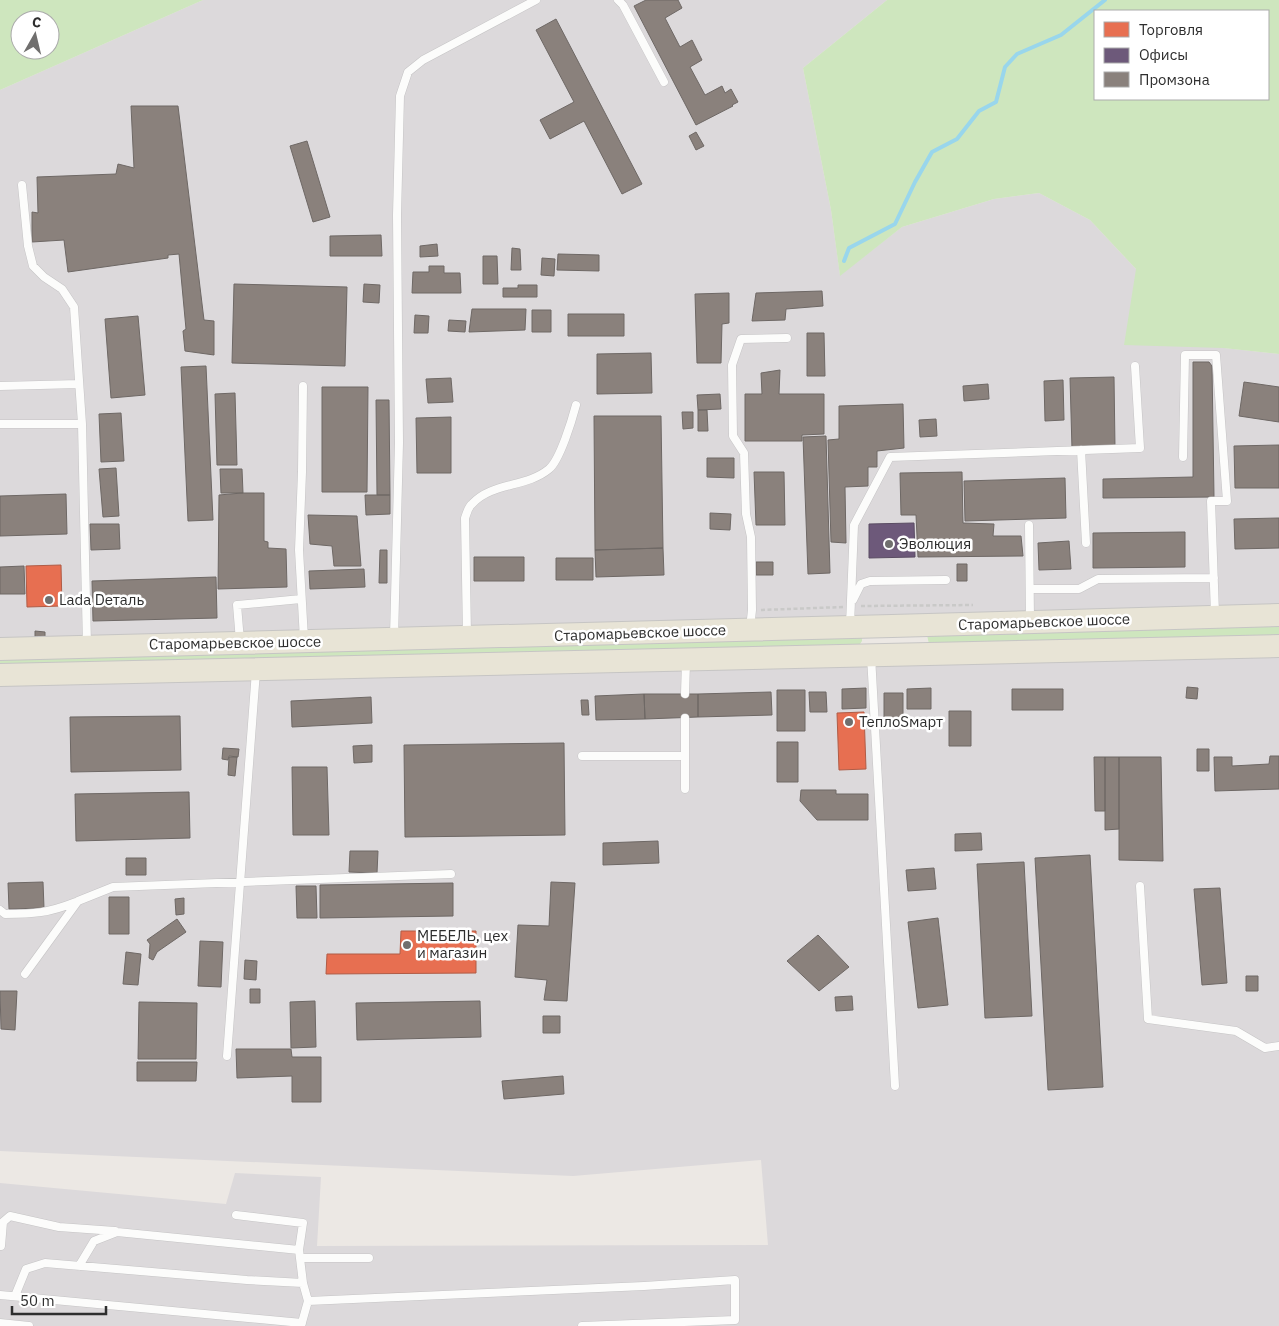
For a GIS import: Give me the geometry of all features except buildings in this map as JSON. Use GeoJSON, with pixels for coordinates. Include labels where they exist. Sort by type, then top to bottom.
{"type":"FeatureCollection","features":[{"type":"Feature","properties":{"kind":"main road","name":"Старомарьевское шоссе"},"geometry":{"type":"LineString","coordinates":[[0,649],[750,630],[850,616],[892,626],[1279,615]]}},
{"type":"Feature","properties":{"kind":"main road"},"geometry":{"type":"LineString","coordinates":[[892,626],[894,653]]}},
{"type":"Feature","properties":{"kind":"main road","name":"Старомарьевское шоссе"},"geometry":{"type":"LineString","coordinates":[[0,675],[686,660],[894,653],[1279,646]]}},
{"type":"Feature","properties":{"kind":"lane"},"geometry":{"type":"LineString","coordinates":[[394,639],[399,443],[397,215],[400,96],[408,72],[423,60],[536,0]]}},
{"type":"Feature","properties":{"kind":"lane"},"geometry":{"type":"LineString","coordinates":[[618,0],[623,5],[664,82]]}},
{"type":"Feature","properties":{"kind":"lane"},"geometry":{"type":"LineString","coordinates":[[22,185],[28,246],[33,266],[44,277],[62,289],[74,307],[82,424],[88,647]]}},
{"type":"Feature","properties":{"kind":"lane"},"geometry":{"type":"LineString","coordinates":[[750,630],[752,610],[751,537],[746,514],[744,453],[733,436],[732,365],[741,339],[787,338]]}},
{"type":"Feature","properties":{"kind":"lane"},"geometry":{"type":"LineString","coordinates":[[1183,457],[1185,355],[1216,355],[1227,501],[1211,501],[1216,617]]}},
{"type":"Feature","properties":{"kind":"lane"},"geometry":{"type":"LineString","coordinates":[[850,616],[854,525],[890,457],[1140,448],[1135,366]]}},
{"type":"Feature","properties":{"kind":"lane"},"geometry":{"type":"LineString","coordinates":[[0,386],[79,384]]}},
{"type":"Feature","properties":{"kind":"lane"},"geometry":{"type":"LineString","coordinates":[[303,386],[299,550],[304,641]]}},
{"type":"Feature","properties":{"kind":"lane"},"geometry":{"type":"LineString","coordinates":[[467,637],[465,518],[470,504],[491,489],[521,483],[550,469],[565,442],[576,405]]}},
{"type":"Feature","properties":{"kind":"lane"},"geometry":{"type":"LineString","coordinates":[[0,424],[82,424]]}},
{"type":"Feature","properties":{"kind":"lane"},"geometry":{"type":"LineString","coordinates":[[1081,450],[1086,543]]}},
{"type":"Feature","properties":{"kind":"lane"},"geometry":{"type":"LineString","coordinates":[[1029,524],[1030,622]]}},
{"type":"Feature","properties":{"kind":"lane"},"geometry":{"type":"LineString","coordinates":[[1030,589],[1079,589],[1098,579],[1214,578]]}},
{"type":"Feature","properties":{"kind":"lane"},"geometry":{"type":"LineString","coordinates":[[850,616],[860,584],[870,581],[946,580]]}},
{"type":"Feature","properties":{"kind":"lane"},"geometry":{"type":"LineString","coordinates":[[240,643],[237,605],[301,599]]}},
{"type":"Feature","properties":{"kind":"lane"},"geometry":{"type":"LineString","coordinates":[[870,654],[895,1086]]}},
{"type":"Feature","properties":{"kind":"lane"},"geometry":{"type":"LineString","coordinates":[[685,694],[686,660]]}},
{"type":"Feature","properties":{"kind":"lane"},"geometry":{"type":"LineString","coordinates":[[227,1056],[256,669]]}},
{"type":"Feature","properties":{"kind":"lane"},"geometry":{"type":"LineString","coordinates":[[685,718],[685,789]]}},
{"type":"Feature","properties":{"kind":"lane"},"geometry":{"type":"LineString","coordinates":[[582,756],[685,756]]}},
{"type":"Feature","properties":{"kind":"lane"},"geometry":{"type":"LineString","coordinates":[[2,912],[37,914],[58,910],[113,887],[451,874]]}},
{"type":"Feature","properties":{"kind":"lane"},"geometry":{"type":"LineString","coordinates":[[1140,886],[1148,1019],[1236,1031],[1265,1048],[1279,1046]]}},
{"type":"Feature","properties":{"kind":"lane"},"geometry":{"type":"LineString","coordinates":[[24,974],[78,901]]}},
{"type":"Feature","properties":{"kind":"lane"},"geometry":{"type":"LineString","coordinates":[[0,1295],[302,1325],[308,1301],[303,1283],[300,1254],[303,1223],[236,1215]]}},
{"type":"Feature","properties":{"kind":"lane"},"geometry":{"type":"LineString","coordinates":[[1,1246],[3,1222],[10,1216],[59,1227],[300,1254],[369,1258]]}},
{"type":"Feature","properties":{"kind":"lane"},"geometry":{"type":"LineString","coordinates":[[79,1266],[94,1241],[117,1232]]}},
{"type":"Feature","properties":{"kind":"lane"},"geometry":{"type":"LineString","coordinates":[[15,1296],[26,1269],[45,1262],[247,1280],[303,1283]]}},
{"type":"Feature","properties":{"kind":"lane"},"geometry":{"type":"LineString","coordinates":[[308,1301],[644,1286],[735,1280],[735,1320],[582,1326]]}},
{"type":"Feature","properties":{"kind":"lane"},"geometry":{"type":"LineString","coordinates":[[0,1323],[29,1326]]}},
{"type":"Feature","properties":{"kind":"shaded area"},"geometry":{"type":"Polygon","coordinates":[[[203,0],[887,0],[803,68],[831,210],[840,275],[902,227],[994,199],[1039,193],[1090,220],[1136,269],[1224,348],[1279,354],[1279,611],[0,644],[0,90],[203,0]]]}},
{"type":"Feature","properties":{"kind":"shaded area"},"geometry":{"type":"Polygon","coordinates":[[[1279,654],[1279,1326],[0,1326],[0,1183],[226,1204],[235,1173],[321,1177],[317,1246],[768,1245],[761,1160],[573,1176],[0,1151],[0,683],[1279,654]]]}},
{"type":"Feature","properties":{"kind":"green space"},"geometry":{"type":"Polygon","coordinates":[[[0,0],[203,0],[0,90],[0,0]]]}},
{"type":"Feature","properties":{"kind":"green space"},"geometry":{"type":"Polygon","coordinates":[[[887,0],[1279,0],[1279,354],[1223,348],[1124,345],[1136,269],[1090,220],[1039,193],[994,199],[902,227],[840,276],[831,210],[803,68],[887,0]]]}},
{"type":"Feature","properties":{"kind":"green space"},"geometry":{"type":"Polygon","coordinates":[[[1279,624],[1279,635],[929,644],[927,635],[1279,624]]]}},
{"type":"Feature","properties":{"kind":"green space"},"geometry":{"type":"Polygon","coordinates":[[[862,637],[860,644],[0,667],[0,655],[862,637]]]}},
{"type":"Feature","properties":{"kind":"waterway"},"geometry":{"type":"LineString","coordinates":[[844,261],[849,248],[895,224],[932,152],[957,139],[979,111],[996,102],[1005,67],[1017,54],[1061,35],[1105,0]]}},
{"type":"Feature","properties":{"kind":"place","name":"Эволюция"},"geometry":{"type":"Point","coordinates":[889,544]}},
{"type":"Feature","properties":{"kind":"place","name":"Lada Dеталь"},"geometry":{"type":"Point","coordinates":[49,600]}},
{"type":"Feature","properties":{"kind":"place","name":"ТеплоSмарт"},"geometry":{"type":"Point","coordinates":[849,722]}},
{"type":"Feature","properties":{"kind":"place","name":"МЕБЕЛЬ, цех и магазин"},"geometry":{"type":"Point","coordinates":[407,945]}}]}
